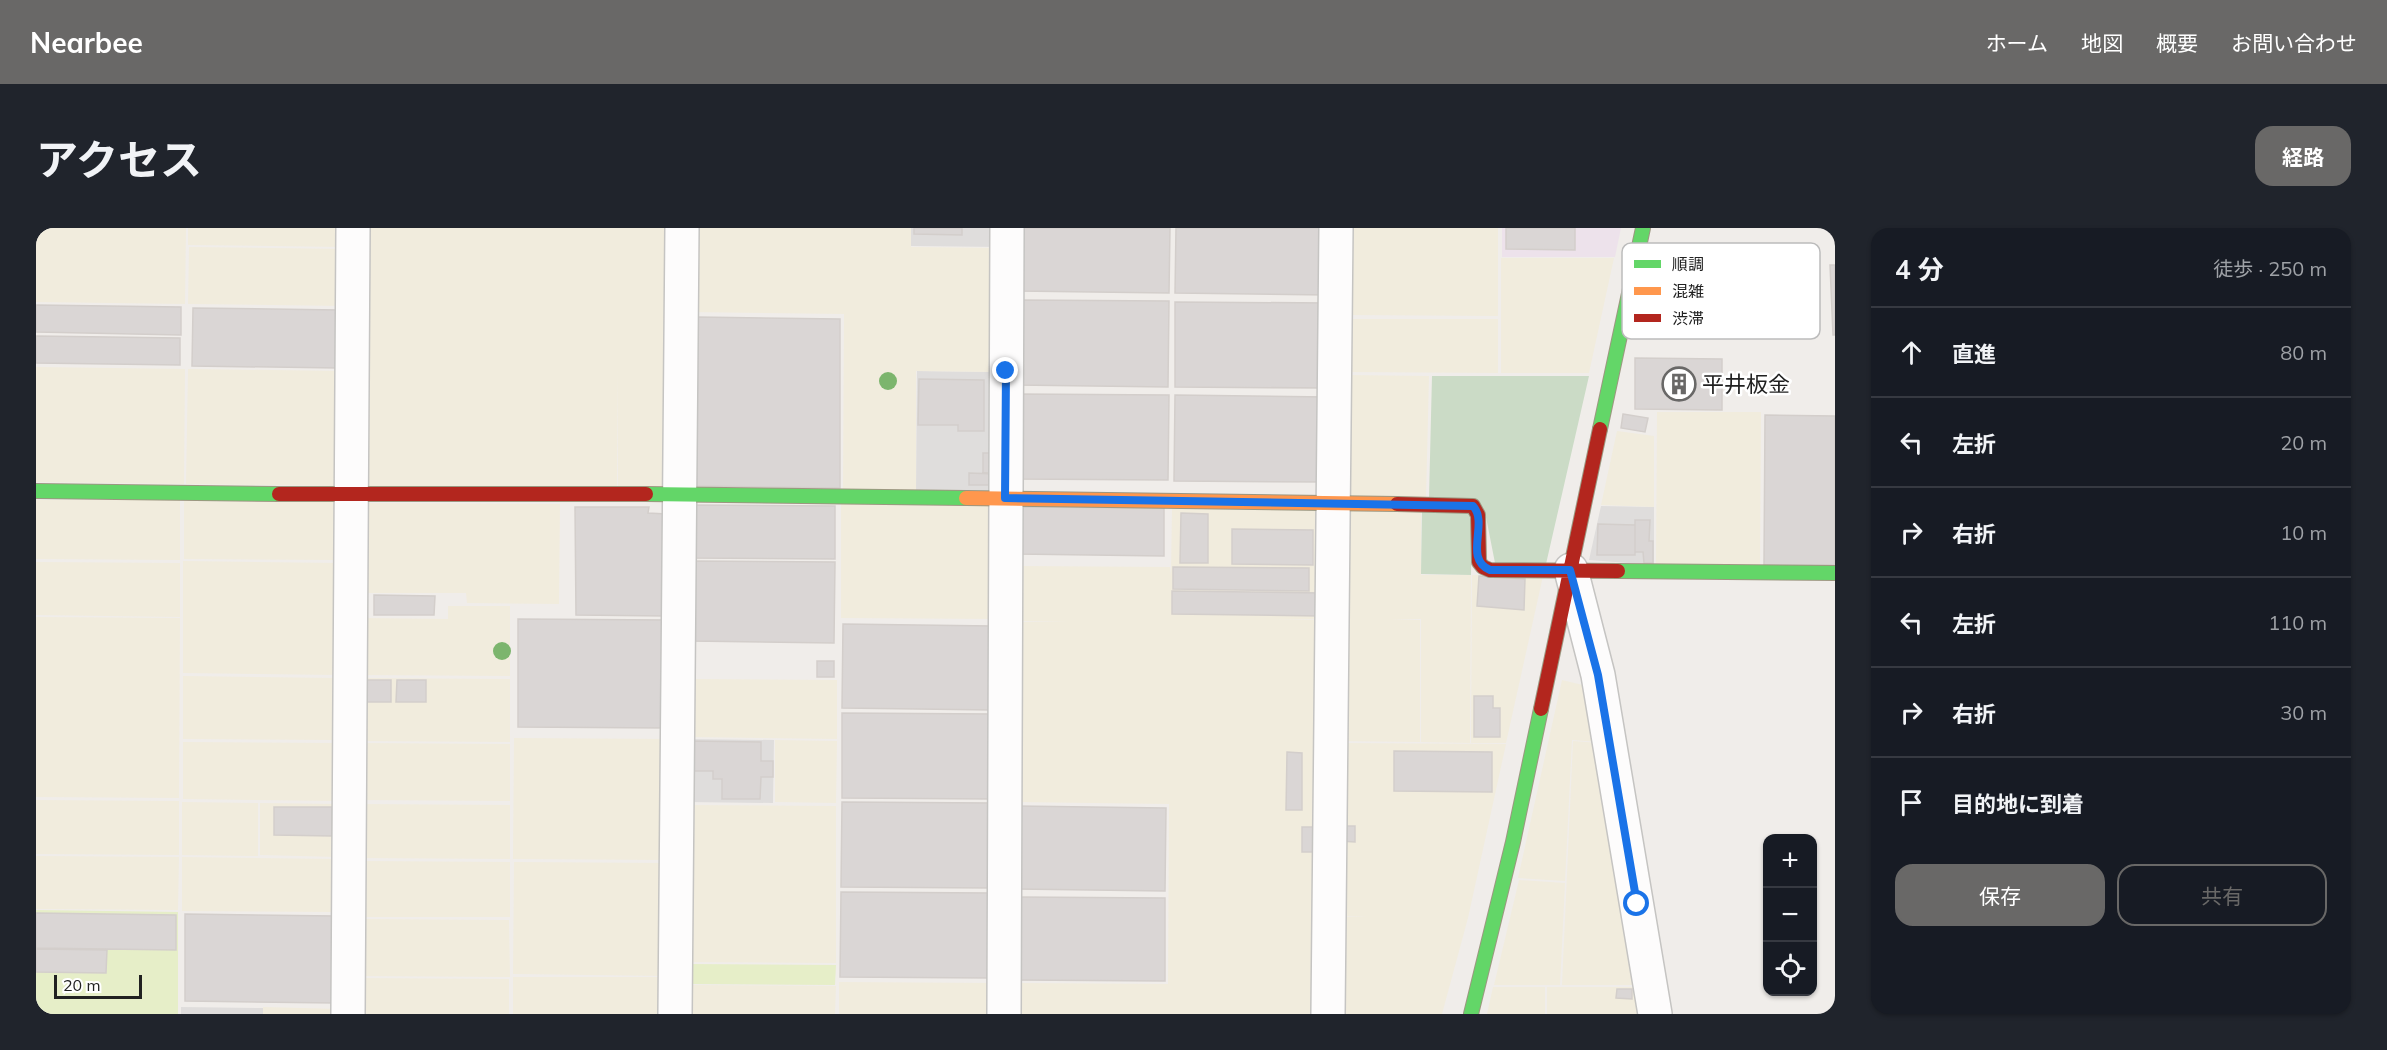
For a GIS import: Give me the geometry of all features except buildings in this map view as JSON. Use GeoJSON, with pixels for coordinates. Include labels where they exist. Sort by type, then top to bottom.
{"type":"FeatureCollection","features":[{"type":"Feature","properties":{"kind":"street"},"geometry":{"type":"LineString","coordinates":[[348,1014],[352,228]]}},
{"type":"Feature","properties":{"kind":"street"},"geometry":{"type":"LineString","coordinates":[[675,1014],[682,228]]}},
{"type":"Feature","properties":{"kind":"street"},"geometry":{"type":"LineString","coordinates":[[1004,1014],[1007,228]]}},
{"type":"Feature","properties":{"kind":"street"},"geometry":{"type":"LineString","coordinates":[[1328,1014],[1336,228]]}},
{"type":"Feature","properties":{"kind":"street"},"geometry":{"type":"LineString","coordinates":[[1639,243],[1642,228]]}},
{"type":"Feature","properties":{"kind":"street"},"geometry":{"type":"LineString","coordinates":[[1471,1014],[1513,842],[1622,323]]}},
{"type":"Feature","properties":{"kind":"street"},"geometry":{"type":"LineString","coordinates":[[36,490],[350,495],[679,494],[1473,506],[1478,515],[1477,555],[1483,567],[1490,570],[1835,573]]}},
{"type":"Feature","properties":{"kind":"street"},"geometry":{"type":"LineString","coordinates":[[1570,570],[1598,675],[1655,1014]]}},
{"type":"Feature","properties":{"kind":"shaded area"},"geometry":{"type":"Polygon","coordinates":[[[36,228],[186,228],[185,304],[36,302],[36,228]]]}},
{"type":"Feature","properties":{"kind":"shaded area"},"geometry":{"type":"Polygon","coordinates":[[[188,228],[344,228],[344,247],[188,245],[188,228]]]}},
{"type":"Feature","properties":{"kind":"shaded area"},"geometry":{"type":"Polygon","coordinates":[[[360,228],[671,228],[669,490],[618,489],[618,368],[617,489],[358,486],[360,228]]]}},
{"type":"Feature","properties":{"kind":"shaded area"},"geometry":{"type":"Polygon","coordinates":[[[689,228],[911,228],[911,247],[999,248],[998,372],[916,371],[916,492],[843,491],[844,314],[689,312],[689,228]]]}},
{"type":"Feature","properties":{"kind":"shaded area"},"geometry":{"type":"Polygon","coordinates":[[[911,228],[1000,228],[1000,247],[911,246],[911,228]]]}},
{"type":"Feature","properties":{"kind":"shaded area"},"geometry":{"type":"Polygon","coordinates":[[[1344,228],[1498,228],[1498,316],[1344,315],[1344,228]]]}},
{"type":"Feature","properties":{"kind":"shaded area"},"geometry":{"type":"Polygon","coordinates":[[[1502,228],[1621,228],[1615,257],[1502,257],[1502,228]]]}},
{"type":"Feature","properties":{"kind":"shaded area"},"geometry":{"type":"Polygon","coordinates":[[[189,247],[344,249],[344,306],[188,304],[189,247]]]}},
{"type":"Feature","properties":{"kind":"shaded area"},"geometry":{"type":"Polygon","coordinates":[[[1501,258],[1614,258],[1589,373],[1501,373],[1501,258]]]}},
{"type":"Feature","properties":{"kind":"shaded area"},"geometry":{"type":"Polygon","coordinates":[[[1344,319],[1498,319],[1498,373],[1344,372],[1344,319]]]}},
{"type":"Feature","properties":{"kind":"shaded area"},"geometry":{"type":"Polygon","coordinates":[[[36,367],[185,369],[184,484],[36,482],[36,367]]]}},
{"type":"Feature","properties":{"kind":"shaded area"},"geometry":{"type":"Polygon","coordinates":[[[188,369],[343,371],[343,486],[186,484],[188,369]]]}},
{"type":"Feature","properties":{"kind":"shaded area"},"geometry":{"type":"Polygon","coordinates":[[[917,371],[999,372],[998,493],[916,492],[917,371]]]}},
{"type":"Feature","properties":{"kind":"shaded area"},"geometry":{"type":"Polygon","coordinates":[[[1344,375],[1429,376],[1426,498],[1344,496],[1344,375]]]}},
{"type":"Feature","properties":{"kind":"shaded area"},"geometry":{"type":"Polygon","coordinates":[[[1657,412],[1761,412],[1760,567],[1656,565],[1657,412]]]}},
{"type":"Feature","properties":{"kind":"shaded area"},"geometry":{"type":"Polygon","coordinates":[[[1617,431],[1654,436],[1654,507],[1601,505],[1617,431]]]}},
{"type":"Feature","properties":{"kind":"shaded area"},"geometry":{"type":"Polygon","coordinates":[[[36,500],[180,500],[180,560],[36,559],[36,500]]]}},
{"type":"Feature","properties":{"kind":"shaded area"},"geometry":{"type":"Polygon","coordinates":[[[184,501],[340,502],[340,560],[184,559],[184,501]]]}},
{"type":"Feature","properties":{"kind":"shaded area"},"geometry":{"type":"Polygon","coordinates":[[[358,503],[560,504],[559,604],[467,603],[466,593],[358,593],[358,503]]]}},
{"type":"Feature","properties":{"kind":"shaded area"},"geometry":{"type":"Polygon","coordinates":[[[841,503],[997,505],[997,619],[841,618],[841,503]]]}},
{"type":"Feature","properties":{"kind":"shaded area"},"geometry":{"type":"Polygon","coordinates":[[[1601,506],[1654,507],[1654,565],[1589,560],[1601,506]]]}},
{"type":"Feature","properties":{"kind":"shaded area"},"geometry":{"type":"Polygon","coordinates":[[[1172,507],[1327,508],[1327,619],[1271,619],[1326,620],[1324,1014],[1011,1014],[1011,983],[1168,984],[1169,804],[1012,802],[1013,622],[1069,622],[1013,621],[1014,566],[1170,567],[1171,576],[1172,507]]]}},
{"type":"Feature","properties":{"kind":"shaded area"},"geometry":{"type":"Polygon","coordinates":[[[1339,508],[1421,509],[1421,575],[1471,575],[1470,743],[1421,742],[1421,619],[1391,619],[1420,620],[1420,742],[1337,741],[1339,508]]]}},
{"type":"Feature","properties":{"kind":"shaded area"},"geometry":{"type":"Polygon","coordinates":[[[183,561],[340,563],[339,675],[183,673],[183,561]]]}},
{"type":"Feature","properties":{"kind":"shaded area"},"geometry":{"type":"Polygon","coordinates":[[[36,562],[180,563],[180,617],[36,615],[36,562]]]}},
{"type":"Feature","properties":{"kind":"shaded area"},"geometry":{"type":"Polygon","coordinates":[[[1472,575],[1543,576],[1506,743],[1471,743],[1472,575]]]}},
{"type":"Feature","properties":{"kind":"shaded area"},"geometry":{"type":"Polygon","coordinates":[[[448,606],[510,606],[510,676],[358,675],[358,618],[448,619],[448,606]]]}},
{"type":"Feature","properties":{"kind":"shaded area"},"geometry":{"type":"Polygon","coordinates":[[[36,617],[180,618],[179,798],[36,797],[36,617]]]}},
{"type":"Feature","properties":{"kind":"shaded area"},"geometry":{"type":"Polygon","coordinates":[[[183,676],[339,678],[339,740],[183,739],[183,676]]]}},
{"type":"Feature","properties":{"kind":"shaded area"},"geometry":{"type":"Polygon","coordinates":[[[358,678],[510,679],[510,742],[358,741],[358,678]]]}},
{"type":"Feature","properties":{"kind":"shaded area"},"geometry":{"type":"Polygon","coordinates":[[[687,679],[837,680],[837,739],[687,737],[687,679]]]}},
{"type":"Feature","properties":{"kind":"shaded area"},"geometry":{"type":"Polygon","coordinates":[[[1562,680],[1591,687],[1599,742],[1572,740],[1565,881],[1518,878],[1562,680]]]}},
{"type":"Feature","properties":{"kind":"shaded area"},"geometry":{"type":"Polygon","coordinates":[[[514,738],[670,739],[669,860],[513,859],[514,738]]]}},
{"type":"Feature","properties":{"kind":"shaded area"},"geometry":{"type":"Polygon","coordinates":[[[687,739],[774,740],[773,803],[687,802],[687,739]]]}},
{"type":"Feature","properties":{"kind":"shaded area"},"geometry":{"type":"Polygon","coordinates":[[[775,740],[837,741],[836,803],[775,802],[775,740]]]}},
{"type":"Feature","properties":{"kind":"shaded area"},"geometry":{"type":"Polygon","coordinates":[[[1573,741],[1600,743],[1642,985],[1562,985],[1573,741]]]}},
{"type":"Feature","properties":{"kind":"shaded area"},"geometry":{"type":"Polygon","coordinates":[[[183,742],[339,743],[339,801],[183,799],[183,742]]]}},
{"type":"Feature","properties":{"kind":"shaded area"},"geometry":{"type":"Polygon","coordinates":[[[358,743],[510,744],[510,801],[358,800],[358,743]]]}},
{"type":"Feature","properties":{"kind":"shaded area"},"geometry":{"type":"Polygon","coordinates":[[[1337,743],[1506,744],[1468,918],[1442,1014],[1335,1014],[1336,917],[1368,917],[1336,916],[1337,743]]]}},
{"type":"Feature","properties":{"kind":"shaded area"},"geometry":{"type":"Polygon","coordinates":[[[36,800],[179,801],[179,855],[36,854],[36,800]]]}},
{"type":"Feature","properties":{"kind":"shaded area"},"geometry":{"type":"Polygon","coordinates":[[[182,802],[258,803],[258,856],[182,855],[182,802]]]}},
{"type":"Feature","properties":{"kind":"shaded area"},"geometry":{"type":"Polygon","coordinates":[[[260,803],[339,804],[338,857],[260,855],[260,803]]]}},
{"type":"Feature","properties":{"kind":"shaded area"},"geometry":{"type":"Polygon","coordinates":[[[358,804],[510,805],[510,859],[358,858],[358,804]]]}},
{"type":"Feature","properties":{"kind":"shaded area"},"geometry":{"type":"Polygon","coordinates":[[[686,805],[836,806],[836,963],[686,962],[686,805]]]}},
{"type":"Feature","properties":{"kind":"shaded area"},"geometry":{"type":"Polygon","coordinates":[[[36,856],[179,857],[178,910],[36,909],[36,856]]]}},
{"type":"Feature","properties":{"kind":"shaded area"},"geometry":{"type":"Polygon","coordinates":[[[182,857],[339,859],[338,912],[182,911],[182,857]]]}},
{"type":"Feature","properties":{"kind":"shaded area"},"geometry":{"type":"Polygon","coordinates":[[[358,861],[510,862],[510,917],[357,917],[358,861]]]}},
{"type":"Feature","properties":{"kind":"shaded area"},"geometry":{"type":"Polygon","coordinates":[[[514,862],[669,863],[669,976],[513,974],[514,862]]]}},
{"type":"Feature","properties":{"kind":"shaded area"},"geometry":{"type":"Polygon","coordinates":[[[1519,880],[1565,883],[1560,985],[1494,985],[1519,880]]]}},
{"type":"Feature","properties":{"kind":"shaded area"},"geometry":{"type":"Polygon","coordinates":[[[358,919],[509,920],[510,977],[357,976],[358,919]]]}},
{"type":"Feature","properties":{"kind":"shaded area"},"geometry":{"type":"Polygon","coordinates":[[[513,977],[669,977],[669,1014],[513,1014],[513,977]]]}},
{"type":"Feature","properties":{"kind":"shaded area"},"geometry":{"type":"Polygon","coordinates":[[[357,978],[509,979],[509,1014],[357,1014],[357,978]]]}},
{"type":"Feature","properties":{"kind":"shaded area"},"geometry":{"type":"Polygon","coordinates":[[[839,982],[995,983],[995,1014],[839,1014],[839,982]]]}},
{"type":"Feature","properties":{"kind":"shaded area"},"geometry":{"type":"Polygon","coordinates":[[[686,985],[836,986],[835,1014],[685,1014],[686,985]]]}},
{"type":"Feature","properties":{"kind":"shaded area"},"geometry":{"type":"Polygon","coordinates":[[[1493,987],[1545,987],[1545,1014],[1487,1014],[1493,987]]]}},
{"type":"Feature","properties":{"kind":"shaded area"},"geometry":{"type":"Polygon","coordinates":[[[1547,987],[1643,987],[1647,1014],[1547,1014],[1547,987]]]}},
{"type":"Feature","properties":{"kind":"shaded area"},"geometry":{"type":"Polygon","coordinates":[[[181,1007],[263,1008],[263,1014],[181,1014],[181,1007]]]}},
{"type":"Feature","properties":{"kind":"shaded area"},"geometry":{"type":"Polygon","coordinates":[[[263,1007],[338,1009],[338,1014],[263,1014],[263,1007]]]}},
{"type":"Feature","properties":{"kind":"green space"},"geometry":{"type":"Polygon","coordinates":[[[1432,376],[1589,376],[1546,564],[1495,563],[1485,512],[1429,498],[1432,376]]]}},
{"type":"Feature","properties":{"kind":"green space"},"geometry":{"type":"Polygon","coordinates":[[[1422,509],[1472,510],[1471,575],[1421,574],[1422,509]]]}},
{"type":"Feature","properties":{"kind":"green space"},"geometry":{"type":"Polygon","coordinates":[[[36,910],[178,912],[178,1014],[36,1014],[36,910]]]}},
{"type":"Feature","properties":{"kind":"green space"},"geometry":{"type":"Polygon","coordinates":[[[685,964],[836,965],[835,985],[686,984],[685,964]]]}},
{"type":"Feature","properties":{"kind":"traffic: fast"},"geometry":{"type":"LineString","coordinates":[[1640,243],[1643,228]]}},
{"type":"Feature","properties":{"kind":"traffic: fast"},"geometry":{"type":"LineString","coordinates":[[1600,429],[1622,326]]}},
{"type":"Feature","properties":{"kind":"traffic: fast"},"geometry":{"type":"LineString","coordinates":[[36,491],[279,494]]}},
{"type":"Feature","properties":{"kind":"traffic: fast"},"geometry":{"type":"LineString","coordinates":[[646,494],[966,498]]}},
{"type":"Feature","properties":{"kind":"traffic: fast"},"geometry":{"type":"LineString","coordinates":[[1618,571],[1835,573]]}},
{"type":"Feature","properties":{"kind":"traffic: fast"},"geometry":{"type":"LineString","coordinates":[[1471,1014],[1513,842],[1541,709]]}},
{"type":"Feature","properties":{"kind":"traffic: slow"},"geometry":{"type":"LineString","coordinates":[[966,498],[1397,504]]}},
{"type":"Feature","properties":{"kind":"traffic: jam"},"geometry":{"type":"LineString","coordinates":[[1541,709],[1600,429]]}},
{"type":"Feature","properties":{"kind":"traffic: jam"},"geometry":{"type":"LineString","coordinates":[[279,494],[646,494]]}},
{"type":"Feature","properties":{"kind":"traffic: jam"},"geometry":{"type":"LineString","coordinates":[[1397,504],[1473,506],[1478,515],[1479,562],[1490,570],[1618,571]]}},
{"type":"Feature","properties":{"kind":"place","name":"平井板金"},"geometry":{"type":"Point","coordinates":[1679,384]}},
{"type":"Feature","properties":{"kind":"route"},"geometry":{"type":"LineString","coordinates":[[1006,371],[1005,498],[1473,506],[1478,515],[1477,555],[1483,567],[1490,570],[1570,570],[1598,675],[1637,904]]}}]}
